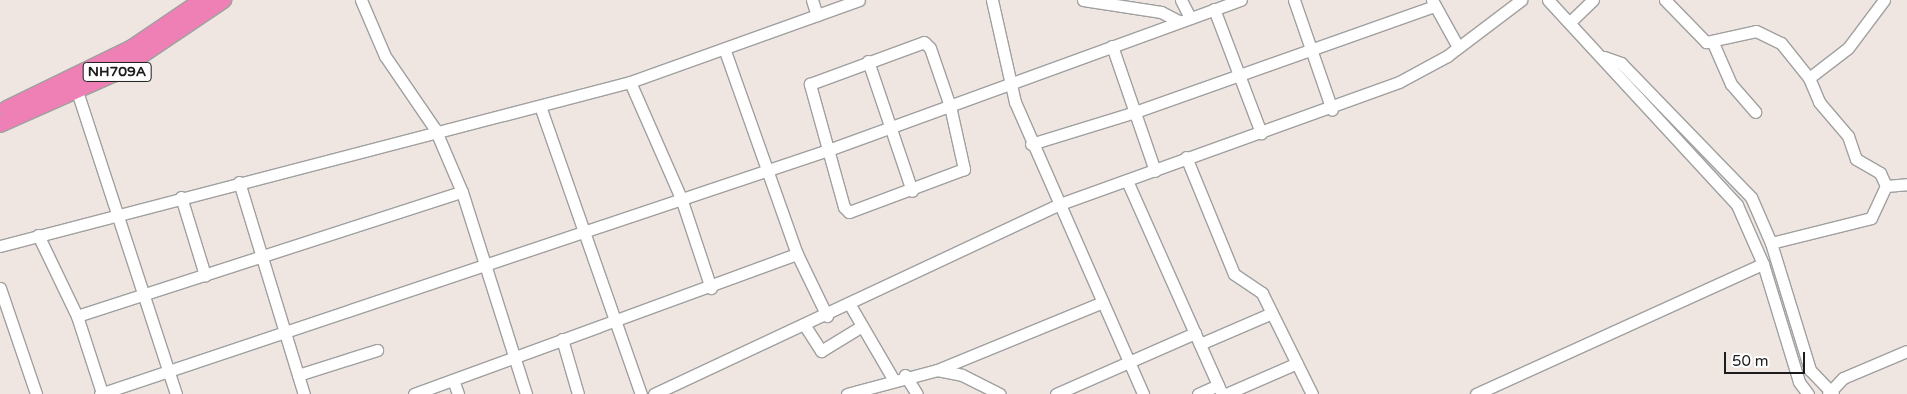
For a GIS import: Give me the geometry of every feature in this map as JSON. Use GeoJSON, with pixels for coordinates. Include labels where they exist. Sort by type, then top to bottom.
{"type":"FeatureCollection","features":[{"type":"Feature","properties":{"kind":"highway","name":"NH709A"},"geometry":{"type":"LineString","coordinates":[[0,124],[75,86],[203,0]]}},
{"type":"Feature","properties":{"kind":"highway","name":"NH709A"},"geometry":{"type":"LineString","coordinates":[[0,112],[113,74],[223,0]]}},
{"type":"Feature","properties":{"kind":"street"},"geometry":{"type":"LineString","coordinates":[[361,0],[385,56],[435,129],[462,192],[526,394]]}},
{"type":"Feature","properties":{"kind":"street"},"geometry":{"type":"LineString","coordinates":[[812,0],[816,14]]}},
{"type":"Feature","properties":{"kind":"street"},"geometry":{"type":"LineString","coordinates":[[0,246],[435,129],[540,106],[630,82],[725,51],[816,14],[859,0]]}},
{"type":"Feature","properties":{"kind":"street"},"geometry":{"type":"LineString","coordinates":[[992,0],[1010,83],[1031,144],[1060,204],[1143,394]]}},
{"type":"Feature","properties":{"kind":"street"},"geometry":{"type":"LineString","coordinates":[[1083,0],[1161,12],[1184,20]]}},
{"type":"Feature","properties":{"kind":"street"},"geometry":{"type":"LineString","coordinates":[[1181,0],[1184,20]]}},
{"type":"Feature","properties":{"kind":"street"},"geometry":{"type":"LineString","coordinates":[[38,235],[77,316],[101,394],[768,167],[831,149],[1241,0]]}},
{"type":"Feature","properties":{"kind":"street"},"geometry":{"type":"LineString","coordinates":[[1294,0],[1332,110]]}},
{"type":"Feature","properties":{"kind":"street"},"geometry":{"type":"LineString","coordinates":[[654,394],[827,316],[1060,204],[1128,183],[1186,157],[1332,110],[1427,68],[1520,0]]}},
{"type":"Feature","properties":{"kind":"street"},"geometry":{"type":"LineString","coordinates":[[1548,0],[1604,57],[1613,74],[1736,206],[1763,264],[1799,382],[1808,394]]}},
{"type":"Feature","properties":{"kind":"street"},"geometry":{"type":"LineString","coordinates":[[1570,22],[1593,0]]}},
{"type":"Feature","properties":{"kind":"street"},"geometry":{"type":"LineString","coordinates":[[1665,0],[1693,33],[1713,43],[1761,32],[1781,43],[1809,78],[1819,102],[1848,136],[1856,159],[1880,173],[1886,186],[1871,218],[1771,243]]}},
{"type":"Feature","properties":{"kind":"street"},"geometry":{"type":"LineString","coordinates":[[1809,78],[1848,48],[1884,0]]}},
{"type":"Feature","properties":{"kind":"street"},"geometry":{"type":"LineString","coordinates":[[1031,144],[1135,112],[1311,52],[1433,3],[1458,47]]}},
{"type":"Feature","properties":{"kind":"street"},"geometry":{"type":"LineString","coordinates":[[1214,9],[1261,133]]}},
{"type":"Feature","properties":{"kind":"street"},"geometry":{"type":"LineString","coordinates":[[927,42],[950,106],[964,169],[912,191],[850,212],[844,207],[831,149],[809,86],[868,61],[927,42]]}},
{"type":"Feature","properties":{"kind":"street"},"geometry":{"type":"LineString","coordinates":[[1713,43],[1731,84],[1755,112]]}},
{"type":"Feature","properties":{"kind":"street"},"geometry":{"type":"LineString","coordinates":[[1112,46],[1155,171]]}},
{"type":"Feature","properties":{"kind":"street"},"geometry":{"type":"LineString","coordinates":[[725,51],[768,167],[797,254],[827,316]]}},
{"type":"Feature","properties":{"kind":"street"},"geometry":{"type":"LineString","coordinates":[[1604,57],[1621,63],[1745,190],[1771,243],[1810,370],[1830,393],[1843,378],[1907,351]]}},
{"type":"Feature","properties":{"kind":"street"},"geometry":{"type":"LineString","coordinates":[[868,61],[912,191]]}},
{"type":"Feature","properties":{"kind":"street"},"geometry":{"type":"LineString","coordinates":[[630,82],[681,198],[711,288]]}},
{"type":"Feature","properties":{"kind":"street"},"geometry":{"type":"LineString","coordinates":[[75,86],[145,294],[176,394]]}},
{"type":"Feature","properties":{"kind":"street"},"geometry":{"type":"LineString","coordinates":[[540,106],[584,230],[614,324],[641,394]]}},
{"type":"Feature","properties":{"kind":"street"},"geometry":{"type":"LineString","coordinates":[[1186,157],[1234,274],[1242,284],[1260,290],[1312,394]]}},
{"type":"Feature","properties":{"kind":"street"},"geometry":{"type":"LineString","coordinates":[[239,182],[264,256],[304,394]]}},
{"type":"Feature","properties":{"kind":"street"},"geometry":{"type":"LineString","coordinates":[[1128,183],[1220,390],[1198,394]]}},
{"type":"Feature","properties":{"kind":"street"},"geometry":{"type":"LineString","coordinates":[[1886,186],[1907,184]]}},
{"type":"Feature","properties":{"kind":"street"},"geometry":{"type":"LineString","coordinates":[[77,316],[462,192]]}},
{"type":"Feature","properties":{"kind":"street"},"geometry":{"type":"LineString","coordinates":[[181,197],[205,275]]}},
{"type":"Feature","properties":{"kind":"street"},"geometry":{"type":"LineString","coordinates":[[414,394],[562,339],[614,324],[797,254]]}},
{"type":"Feature","properties":{"kind":"street"},"geometry":{"type":"LineString","coordinates":[[1476,394],[1763,264]]}},
{"type":"Feature","properties":{"kind":"street"},"geometry":{"type":"LineString","coordinates":[[0,288],[36,394]]}},
{"type":"Feature","properties":{"kind":"street"},"geometry":{"type":"LineString","coordinates":[[848,394],[905,375],[937,370],[1103,302]]}},
{"type":"Feature","properties":{"kind":"street"},"geometry":{"type":"LineString","coordinates":[[850,305],[893,379]]}},
{"type":"Feature","properties":{"kind":"street"},"geometry":{"type":"LineString","coordinates":[[1200,344],[1272,313]]}},
{"type":"Feature","properties":{"kind":"street"},"geometry":{"type":"LineString","coordinates":[[805,326],[821,351],[862,326]]}},
{"type":"Feature","properties":{"kind":"street"},"geometry":{"type":"LineString","coordinates":[[1056,394],[1195,333]]}},
{"type":"Feature","properties":{"kind":"street"},"geometry":{"type":"LineString","coordinates":[[562,339],[578,394]]}},
{"type":"Feature","properties":{"kind":"street"},"geometry":{"type":"LineString","coordinates":[[298,375],[377,350]]}},
{"type":"Feature","properties":{"kind":"street"},"geometry":{"type":"LineString","coordinates":[[1226,394],[1297,363]]}},
{"type":"Feature","properties":{"kind":"street"},"geometry":{"type":"LineString","coordinates":[[937,370],[962,375],[1000,394]]}},
{"type":"Feature","properties":{"kind":"street"},"geometry":{"type":"LineString","coordinates":[[905,375],[917,394]]}},
{"type":"Feature","properties":{"kind":"street"},"geometry":{"type":"LineString","coordinates":[[453,380],[458,394]]}}]}
